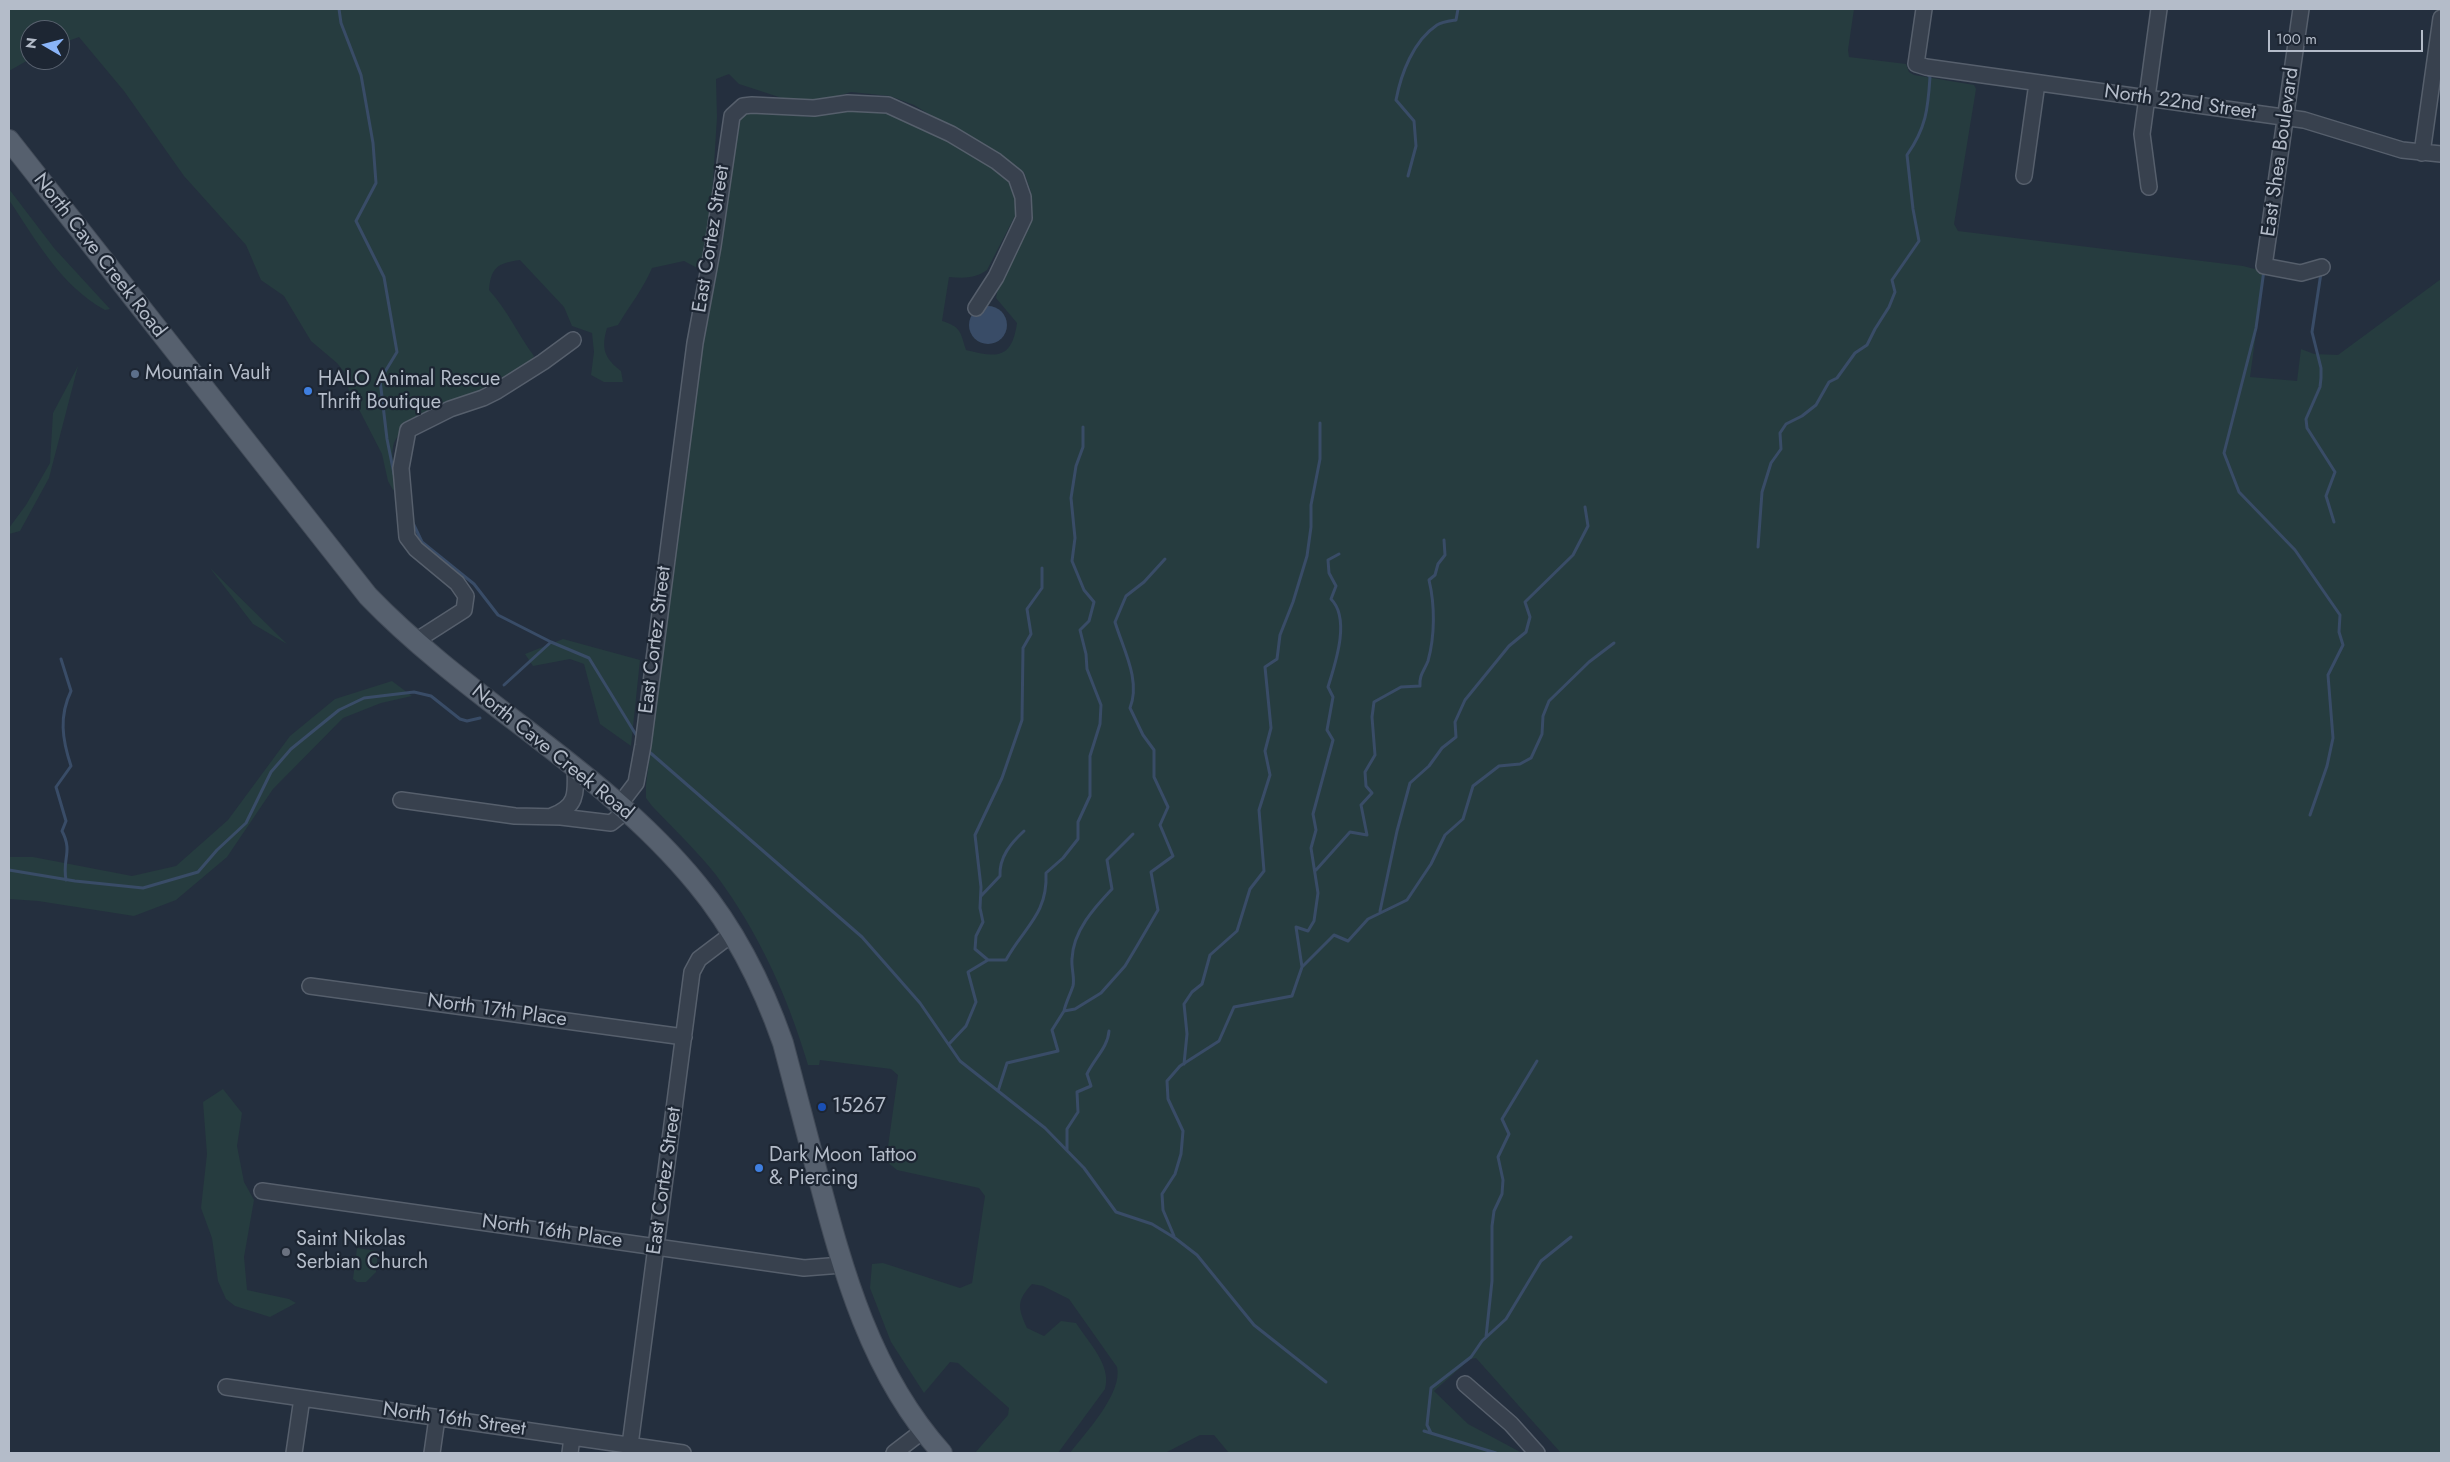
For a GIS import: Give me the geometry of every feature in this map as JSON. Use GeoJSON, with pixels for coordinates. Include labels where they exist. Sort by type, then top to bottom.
{"type":"FeatureCollection","features":[{"type":"Feature","properties":{"kind":"main road","name":"North Cave Creek Road"},"geometry":{"type":"LineString","coordinates":[[9,140],[350,574],[414,642],[623,807],[697,884],[732,934],[756,977],[783,1043],[842,1265],[873,1348],[890,1380],[942,1453]]}},
{"type":"Feature","properties":{"kind":"street","name":"North 22nd Street"},"geometry":{"type":"LineString","coordinates":[[1924,9],[1916,64],[2304,120],[2402,150],[2441,154]]}},
{"type":"Feature","properties":{"kind":"street"},"geometry":{"type":"LineString","coordinates":[[2149,187],[2142,134],[2159,9]]}},
{"type":"Feature","properties":{"kind":"street","name":"East Shea Boulevard"},"geometry":{"type":"LineString","coordinates":[[2302,9],[2264,266],[2301,273],[2322,267]]}},
{"type":"Feature","properties":{"kind":"street"},"geometry":{"type":"LineString","coordinates":[[2422,153],[2441,18]]}},
{"type":"Feature","properties":{"kind":"street"},"geometry":{"type":"LineString","coordinates":[[2024,176],[2037,82]]}},
{"type":"Feature","properties":{"kind":"street","name":"East Cortez Street"},"geometry":{"type":"LineString","coordinates":[[623,807],[636,783],[643,745],[695,344],[714,246],[732,116],[743,106],[752,105],[814,108],[848,103],[888,105],[943,130],[996,161],[1016,178],[1018,182],[1023,197],[1024,218],[996,277],[976,308]]}},
{"type":"Feature","properties":{"kind":"street"},"geometry":{"type":"LineString","coordinates":[[414,642],[464,610],[466,596],[457,583],[416,549],[407,536],[401,468],[408,430],[450,409],[483,398],[497,391],[543,362],[573,340]]}},
{"type":"Feature","properties":{"kind":"street"},"geometry":{"type":"LineString","coordinates":[[552,816],[562,812],[572,804],[576,786],[575,768]]}},
{"type":"Feature","properties":{"kind":"street"},"geometry":{"type":"LineString","coordinates":[[402,800],[514,816],[552,816],[611,823],[623,807]]}},
{"type":"Feature","properties":{"kind":"street","name":"East Cortez Street"},"geometry":{"type":"LineString","coordinates":[[630,1445],[694,966],[715,945],[732,934]]}},
{"type":"Feature","properties":{"kind":"street","name":"North 17th Place"},"geometry":{"type":"LineString","coordinates":[[310,986],[684,1037]]}},
{"type":"Feature","properties":{"kind":"street","name":"North 16th Place"},"geometry":{"type":"LineString","coordinates":[[262,1191],[804,1268],[842,1265]]}},
{"type":"Feature","properties":{"kind":"street"},"geometry":{"type":"LineString","coordinates":[[1466,1384],[1511,1424],[1537,1453]]}},
{"type":"Feature","properties":{"kind":"street","name":"North 16th Street"},"geometry":{"type":"LineString","coordinates":[[226,1387],[683,1453]]}},
{"type":"Feature","properties":{"kind":"street"},"geometry":{"type":"LineString","coordinates":[[294,1453],[302,1398]]}},
{"type":"Feature","properties":{"kind":"street"},"geometry":{"type":"LineString","coordinates":[[432,1453],[437,1418]]}},
{"type":"Feature","properties":{"kind":"street"},"geometry":{"type":"LineString","coordinates":[[894,1453],[924,1430]]}},
{"type":"Feature","properties":{"kind":"street"},"geometry":{"type":"LineString","coordinates":[[570,1453],[572,1437]]}},
{"type":"Feature","properties":{"kind":"green space"},"geometry":{"type":"Polygon","coordinates":[[[9,9],[1854,9],[1848,50],[1849,57],[1906,64],[1909,72],[1914,75],[1974,85],[1976,89],[1954,224],[1958,231],[2243,266],[2262,271],[2262,289],[2250,377],[2297,381],[2301,349],[2314,354],[2338,355],[2441,279],[2441,1453],[1561,1453],[1476,1358],[1470,1359],[1434,1391],[1468,1424],[1522,1453],[1229,1453],[1214,1435],[1200,1435],[1165,1453],[1070,1453],[1109,1400],[1117,1377],[1117,1367],[1069,1299],[1043,1286],[1032,1284],[1023,1295],[1020,1305],[1027,1328],[1044,1336],[1061,1321],[1076,1323],[1098,1354],[1102,1363],[1105,1371],[1105,1389],[1058,1453],[975,1453],[1008,1415],[1009,1408],[958,1363],[950,1362],[924,1393],[891,1342],[870,1288],[872,1264],[883,1263],[960,1288],[972,1283],[985,1196],[979,1188],[897,1170],[886,1161],[898,1075],[891,1069],[820,1060],[819,1065],[808,1065],[791,1015],[771,966],[746,920],[716,875],[646,798],[646,785],[706,319],[735,127],[741,114],[759,109],[808,117],[864,109],[897,113],[1008,173],[1017,191],[1018,210],[987,270],[964,278],[949,277],[942,321],[953,325],[959,331],[966,350],[977,353],[1001,353],[1011,344],[1015,335],[1017,323],[996,298],[1000,277],[1029,217],[1031,192],[1024,172],[914,105],[890,96],[851,92],[818,102],[788,100],[739,84],[729,74],[716,79],[717,117],[709,245],[701,270],[684,261],[652,268],[618,325],[607,328],[604,341],[605,352],[611,362],[621,371],[623,382],[604,382],[591,375],[594,352],[592,333],[572,326],[564,307],[520,260],[501,265],[494,271],[489,290],[502,306],[534,356],[522,371],[504,384],[415,422],[400,433],[392,452],[396,478],[396,489],[393,490],[388,481],[382,454],[347,386],[353,383],[337,363],[311,341],[284,296],[261,280],[246,245],[184,176],[124,91],[79,37],[70,40],[70,20],[20,20],[20,65],[9,71],[9,9]]]}},
{"type":"Feature","properties":{"kind":"green space"},"geometry":{"type":"Polygon","coordinates":[[[9,189],[54,248],[110,309],[105,310],[89,300],[62,275],[9,200],[9,189]]]}},
{"type":"Feature","properties":{"kind":"green space"},"geometry":{"type":"Polygon","coordinates":[[[78,366],[49,478],[20,531],[9,534],[9,528],[26,505],[50,463],[53,413],[78,366]]]}},
{"type":"Feature","properties":{"kind":"green space"},"geometry":{"type":"Polygon","coordinates":[[[210,568],[287,644],[253,624],[210,568]]]}},
{"type":"Feature","properties":{"kind":"green space"},"geometry":{"type":"Polygon","coordinates":[[[563,639],[640,660],[631,746],[600,724],[584,664],[570,659],[533,666],[525,654],[563,639]]]}},
{"type":"Feature","properties":{"kind":"green space"},"geometry":{"type":"Polygon","coordinates":[[[392,681],[412,696],[381,703],[343,718],[273,789],[227,857],[176,900],[134,916],[38,901],[9,899],[9,857],[33,857],[132,876],[176,866],[228,820],[290,736],[335,699],[392,681]]]}},
{"type":"Feature","properties":{"kind":"green space"},"geometry":{"type":"Polygon","coordinates":[[[223,1089],[242,1113],[237,1146],[244,1182],[254,1200],[244,1257],[247,1290],[289,1299],[296,1303],[270,1317],[235,1306],[226,1299],[218,1281],[212,1238],[201,1208],[207,1154],[203,1102],[223,1089]]]}},
{"type":"Feature","properties":{"kind":"green space"},"geometry":{"type":"Polygon","coordinates":[[[357,1248],[378,1251],[376,1272],[366,1282],[357,1282],[353,1279],[357,1248]]]}},
{"type":"Feature","properties":{"kind":"water"},"geometry":{"type":"Polygon","coordinates":[[[988,306],[1001,312],[1007,325],[1001,338],[988,344],[975,338],[969,325],[975,312],[988,306]]]}},
{"type":"Feature","properties":{"kind":"waterway"},"geometry":{"type":"LineString","coordinates":[[339,9],[341,23],[361,75],[373,143],[376,183],[356,221],[384,277],[397,352],[380,380],[387,439],[394,474]]}},
{"type":"Feature","properties":{"kind":"waterway"},"geometry":{"type":"LineString","coordinates":[[1408,176],[1416,146],[1414,121],[1396,100],[1401,80],[1409,59],[1421,40],[1437,25],[1456,20],[1458,9]]}},
{"type":"Feature","properties":{"kind":"waterway"},"geometry":{"type":"LineString","coordinates":[[1758,547],[1762,492],[1771,463],[1781,449],[1780,433],[1786,424],[1802,416],[1816,405],[1829,382],[1837,378],[1855,353],[1867,345],[1889,307],[1895,292],[1892,280],[1919,241],[1913,209],[1907,155],[1918,136],[1925,118],[1930,77],[1926,73]]}},
{"type":"Feature","properties":{"kind":"waterway"},"geometry":{"type":"LineString","coordinates":[[2264,270],[2256,328],[2224,453],[2239,492],[2295,550],[2340,615],[2339,632],[2343,645],[2328,675],[2333,738],[2327,766],[2310,815]]}},
{"type":"Feature","properties":{"kind":"waterway"},"geometry":{"type":"LineString","coordinates":[[2321,273],[2312,332],[2321,368],[2321,378],[2320,387],[2306,419],[2307,428],[2335,472],[2326,496],[2334,522]]}},
{"type":"Feature","properties":{"kind":"waterway"},"geometry":{"type":"LineString","coordinates":[[1184,1064],[1187,1034],[1184,1004],[1192,992],[1202,984],[1210,955],[1237,931],[1250,889],[1264,871],[1259,810],[1270,775],[1265,751],[1271,728],[1265,667],[1277,659],[1280,635],[1293,602],[1307,556],[1311,527],[1311,505],[1320,459],[1320,423]]}},
{"type":"Feature","properties":{"kind":"waterway"},"geometry":{"type":"LineString","coordinates":[[949,1044],[966,1026],[976,1002],[968,972],[988,960],[1006,960],[1039,911],[1046,887],[1046,873],[1063,858],[1078,839],[1078,822],[1090,796],[1090,756],[1100,724],[1101,705],[1087,669],[1086,654],[1080,630],[1089,621],[1094,602],[1084,590],[1072,561],[1075,538],[1071,498],[1076,466],[1083,447],[1083,427]]}},
{"type":"Feature","properties":{"kind":"waterway"},"geometry":{"type":"LineString","coordinates":[[1380,911],[1397,831],[1410,783],[1429,766],[1442,748],[1456,737],[1455,722],[1465,700],[1509,646],[1526,632],[1530,617],[1525,602],[1573,555],[1588,526],[1585,507]]}},
{"type":"Feature","properties":{"kind":"waterway"},"geometry":{"type":"LineString","coordinates":[[413,523],[422,542],[474,584],[498,615],[551,642],[589,658],[638,738]]}},
{"type":"Feature","properties":{"kind":"waterway"},"geometry":{"type":"LineString","coordinates":[[1316,870],[1350,832],[1367,835],[1361,805],[1372,793],[1366,786],[1365,772],[1375,755],[1372,717],[1374,702],[1401,687],[1420,686],[1421,676],[1428,661],[1433,631],[1433,610],[1429,580],[1435,575],[1438,564],[1445,555],[1444,540]]}},
{"type":"Feature","properties":{"kind":"waterway"},"geometry":{"type":"LineString","coordinates":[[1302,967],[1296,927],[1308,931],[1314,921],[1318,893],[1311,848],[1316,830],[1313,814],[1333,740],[1327,730],[1333,697],[1328,687],[1340,642],[1341,630],[1337,608],[1331,599],[1336,586],[1329,573],[1328,560],[1339,554]]}},
{"type":"Feature","properties":{"kind":"waterway"},"geometry":{"type":"LineString","coordinates":[[998,1091],[1007,1063],[1058,1051],[1052,1030],[1064,1011],[1075,1009],[1101,993],[1125,966],[1158,910],[1151,872],[1173,856],[1160,825],[1168,807],[1154,777],[1154,750],[1143,735],[1130,708],[1133,697],[1132,676],[1115,622],[1126,596],[1144,582],[1165,559]]}},
{"type":"Feature","properties":{"kind":"waterway"},"geometry":{"type":"LineString","coordinates":[[988,960],[975,949],[976,936],[983,922],[980,908],[981,887],[975,835],[1002,778],[1022,720],[1023,648],[1031,634],[1027,609],[1042,588],[1042,568]]}},
{"type":"Feature","properties":{"kind":"waterway"},"geometry":{"type":"LineString","coordinates":[[504,685],[551,642]]}},
{"type":"Feature","properties":{"kind":"waterway"},"geometry":{"type":"LineString","coordinates":[[1174,1236],[1163,1210],[1162,1194],[1175,1174],[1181,1154],[1183,1131],[1168,1099],[1167,1081],[1180,1066],[1219,1041],[1234,1007],[1292,996],[1302,967],[1334,935],[1348,941],[1368,919],[1407,900],[1431,864],[1445,835],[1463,819],[1473,786],[1499,766],[1520,764],[1531,758],[1542,734],[1543,716],[1549,701],[1589,662],[1614,643]]}},
{"type":"Feature","properties":{"kind":"waterway"},"geometry":{"type":"LineString","coordinates":[[61,659],[71,691],[63,719],[64,737],[71,766],[56,787],[66,821],[62,831],[67,844],[66,880]]}},
{"type":"Feature","properties":{"kind":"waterway"},"geometry":{"type":"LineString","coordinates":[[9,870],[75,881],[143,888],[198,872],[217,850],[246,823],[271,772],[291,749],[339,710],[364,698],[414,692],[431,696],[460,719],[467,721],[480,718]]}},
{"type":"Feature","properties":{"kind":"waterway"},"geometry":{"type":"LineString","coordinates":[[646,749],[862,937],[920,1003],[960,1061],[1045,1128],[1084,1168],[1116,1212],[1152,1224],[1175,1238],[1197,1255],[1254,1325],[1326,1382]]}},
{"type":"Feature","properties":{"kind":"waterway"},"geometry":{"type":"LineString","coordinates":[[981,896],[1000,876],[1001,863],[1007,851],[1024,831]]}},
{"type":"Feature","properties":{"kind":"waterway"},"geometry":{"type":"LineString","coordinates":[[1064,1011],[1073,986],[1072,959],[1076,939],[1092,912],[1112,889],[1107,860],[1133,834]]}},
{"type":"Feature","properties":{"kind":"waterway"},"geometry":{"type":"LineString","coordinates":[[1067,1150],[1067,1129],[1078,1112],[1077,1092],[1091,1086],[1087,1074],[1103,1048],[1109,1031]]}},
{"type":"Feature","properties":{"kind":"waterway"},"geometry":{"type":"LineString","coordinates":[[1486,1337],[1492,1281],[1492,1226],[1494,1211],[1502,1194],[1503,1180],[1498,1157],[1509,1134],[1502,1119],[1537,1061]]}},
{"type":"Feature","properties":{"kind":"waterway"},"geometry":{"type":"LineString","coordinates":[[1431,1433],[1427,1425],[1431,1388],[1471,1357],[1482,1341],[1506,1319],[1541,1261],[1571,1237]]}},
{"type":"Feature","properties":{"kind":"waterway"},"geometry":{"type":"LineString","coordinates":[[1424,1431],[1496,1453]]}},
{"type":"Feature","properties":{"kind":"place","name":"Mountain Vault"},"geometry":{"type":"Point","coordinates":[135,374]}},
{"type":"Feature","properties":{"kind":"place","name":"HALO Animal Rescue Thrift Boutique"},"geometry":{"type":"Point","coordinates":[308,391]}},
{"type":"Feature","properties":{"kind":"place","name":"15267"},"geometry":{"type":"Point","coordinates":[822,1107]}},
{"type":"Feature","properties":{"kind":"place","name":"Dark Moon Tattoo & Piercing"},"geometry":{"type":"Point","coordinates":[759,1168]}},
{"type":"Feature","properties":{"kind":"place","name":"Saint Nikolas Serbian Church"},"geometry":{"type":"Point","coordinates":[286,1252]}}]}
